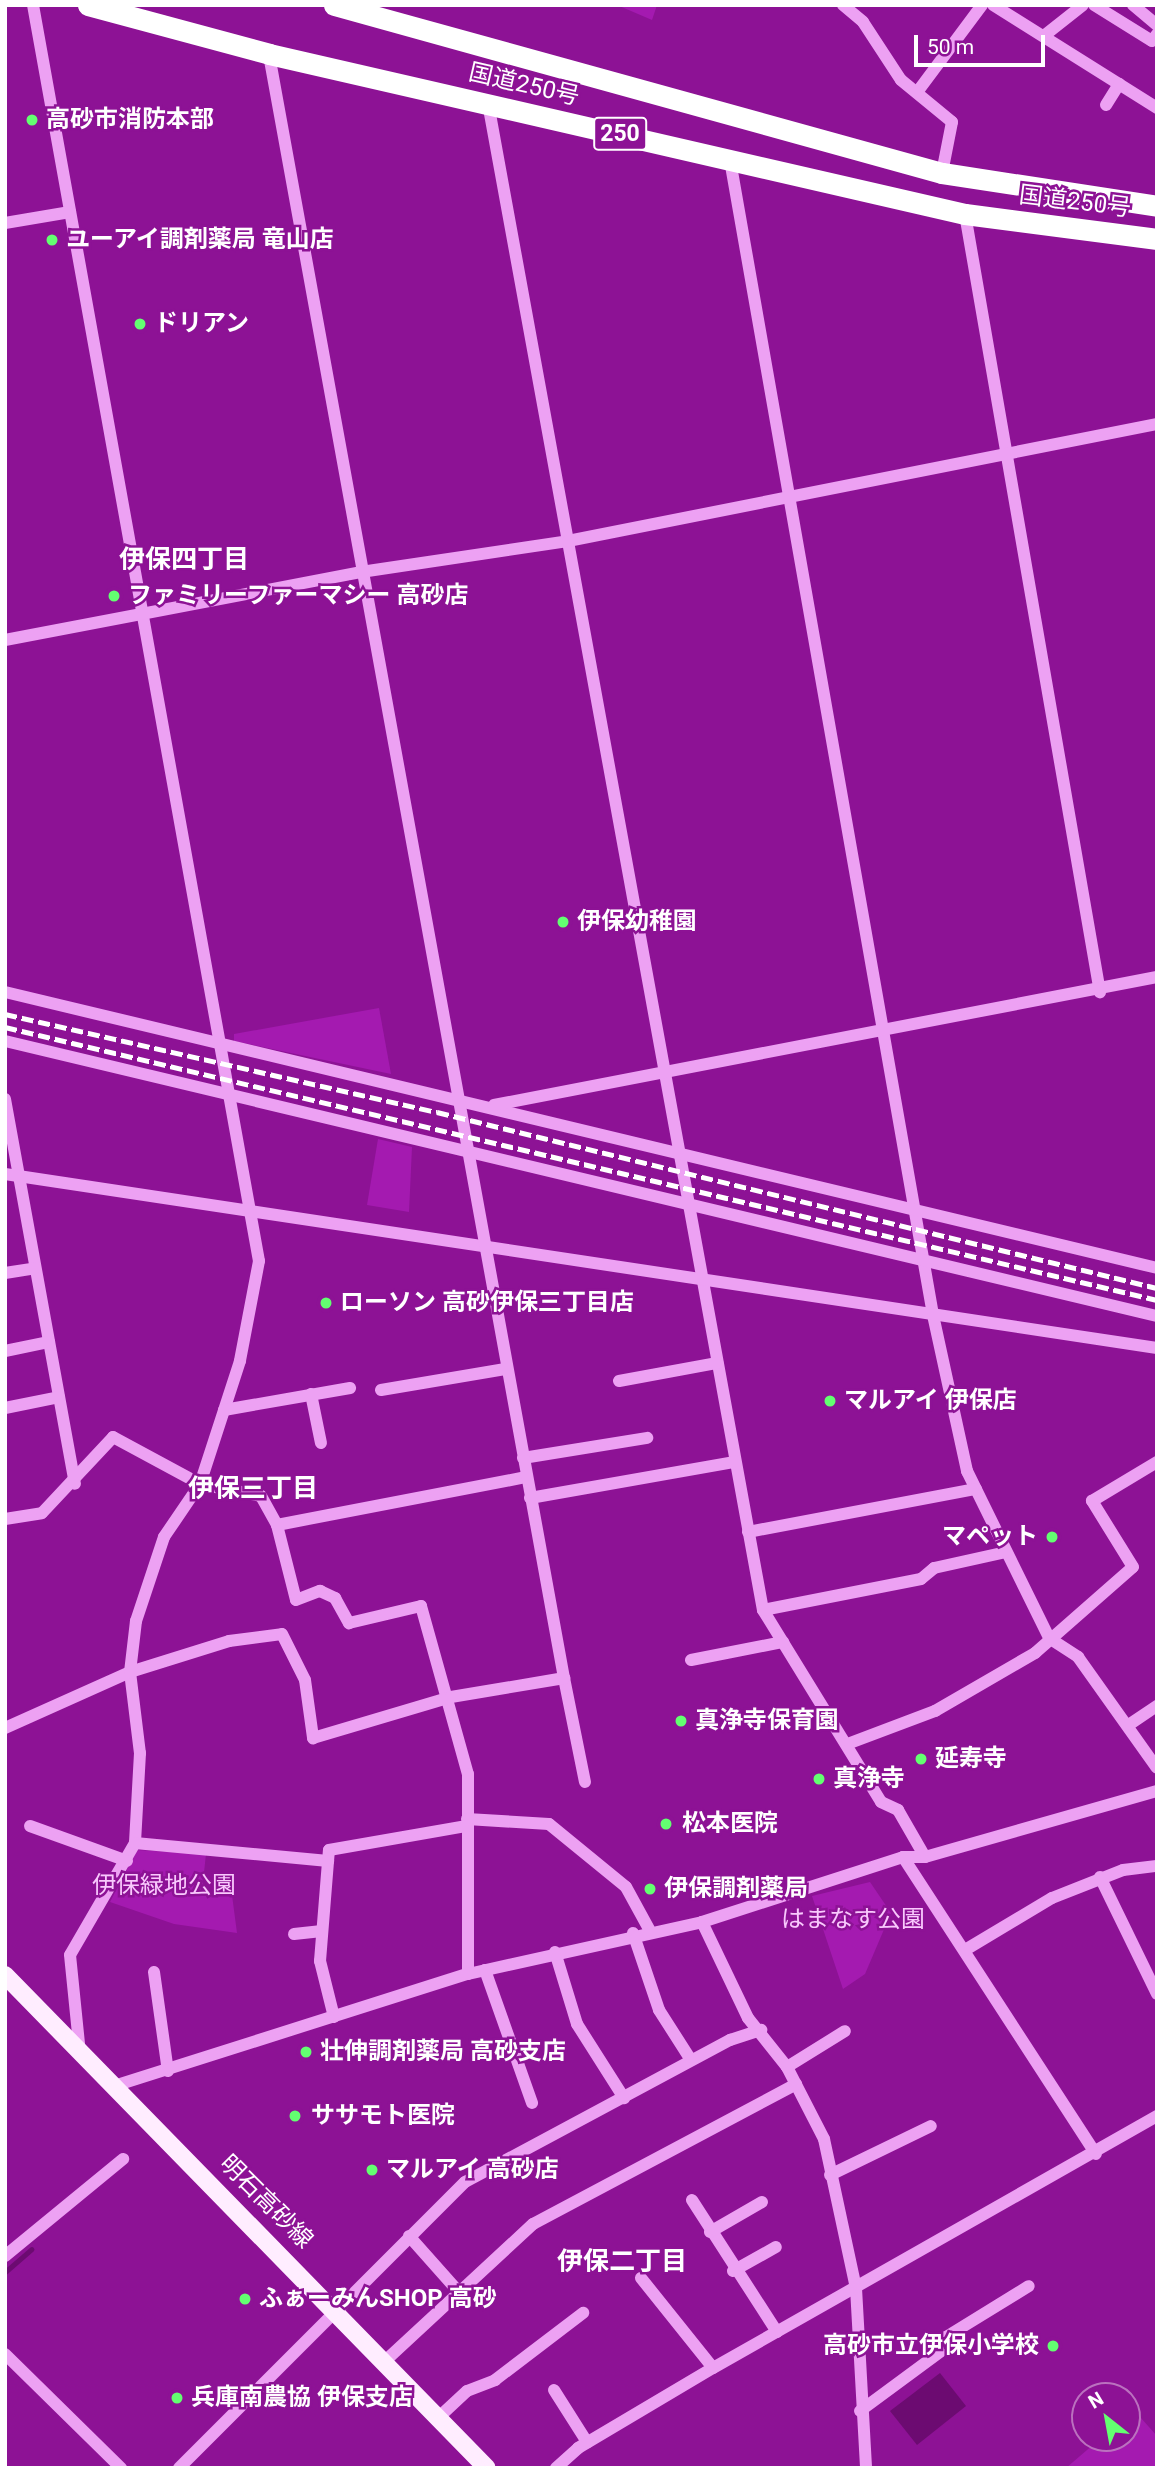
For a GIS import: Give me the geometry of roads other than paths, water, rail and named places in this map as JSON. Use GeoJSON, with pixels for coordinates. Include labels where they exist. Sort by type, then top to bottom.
{"type":"FeatureCollection","features":[{"type":"Feature","properties":{"kind":"highway","name":"国道250号"},"geometry":{"type":"LineString","coordinates":[[88,5],[269,54],[965,214],[1157,239]]}},
{"type":"Feature","properties":{"kind":"highway","name":"国道250号"},"geometry":{"type":"LineString","coordinates":[[334,5],[942,173],[1157,206]]}},
{"type":"Feature","properties":{"kind":"main road","name":"明石高砂線"},"geometry":{"type":"LineString","coordinates":[[5,1975],[334,2307],[487,2468]]}},
{"type":"Feature","properties":{"kind":"street"},"geometry":{"type":"LineString","coordinates":[[33,5],[253,1210],[256,1289],[224,1410],[200,1484],[164,1537],[136,1621],[130,1672],[140,1753],[135,1843],[127,1861],[70,1955],[80,2053]]}},
{"type":"Feature","properties":{"kind":"street"},"geometry":{"type":"LineString","coordinates":[[843,5],[863,22],[901,80],[918,91],[952,122],[942,173]]}},
{"type":"Feature","properties":{"kind":"street"},"geometry":{"type":"LineString","coordinates":[[918,91],[982,5]]}},
{"type":"Feature","properties":{"kind":"street"},"geometry":{"type":"LineString","coordinates":[[993,5],[1045,35],[1157,108]]}},
{"type":"Feature","properties":{"kind":"street"},"geometry":{"type":"LineString","coordinates":[[1045,35],[1083,5]]}},
{"type":"Feature","properties":{"kind":"street"},"geometry":{"type":"LineString","coordinates":[[1094,5],[1152,41],[1157,34]]}},
{"type":"Feature","properties":{"kind":"street"},"geometry":{"type":"LineString","coordinates":[[1133,5],[1157,25]]}},
{"type":"Feature","properties":{"kind":"street"},"geometry":{"type":"LineString","coordinates":[[269,54],[454,1098],[585,1782]]}},
{"type":"Feature","properties":{"kind":"street"},"geometry":{"type":"LineString","coordinates":[[1105,104],[1119,84]]}},
{"type":"Feature","properties":{"kind":"street"},"geometry":{"type":"LineString","coordinates":[[488,103],[662,1071],[683,1151],[702,1279],[763,1610],[850,1743],[881,1802],[898,1810],[925,1857]]}},
{"type":"Feature","properties":{"kind":"street"},"geometry":{"type":"LineString","coordinates":[[730,160],[787,495],[926,1261],[933,1315],[976,1489],[1049,1638],[1078,1657],[1130,1724],[1157,1768]]}},
{"type":"Feature","properties":{"kind":"street"},"geometry":{"type":"LineString","coordinates":[[5,223],[70,212]]}},
{"type":"Feature","properties":{"kind":"street"},"geometry":{"type":"LineString","coordinates":[[965,214],[1100,992]]}},
{"type":"Feature","properties":{"kind":"street"},"geometry":{"type":"LineString","coordinates":[[5,640],[145,616],[361,572],[568,541],[787,495],[1006,456],[1157,424]]}},
{"type":"Feature","properties":{"kind":"street"},"geometry":{"type":"LineString","coordinates":[[489,1107],[662,1071],[885,1033],[1100,992],[1157,976]]}},
{"type":"Feature","properties":{"kind":"street"},"geometry":{"type":"LineString","coordinates":[[5,992],[222,1040],[489,1107],[915,1206],[1157,1268]]}},
{"type":"Feature","properties":{"kind":"street"},"geometry":{"type":"LineString","coordinates":[[5,1041],[464,1148],[1157,1316]]}},
{"type":"Feature","properties":{"kind":"street"},"geometry":{"type":"LineString","coordinates":[[5,1099],[75,1484]]}},
{"type":"Feature","properties":{"kind":"street"},"geometry":{"type":"LineString","coordinates":[[5,1174],[1157,1348]]}},
{"type":"Feature","properties":{"kind":"street"},"geometry":{"type":"LineString","coordinates":[[5,1273],[35,1268]]}},
{"type":"Feature","properties":{"kind":"street"},"geometry":{"type":"LineString","coordinates":[[5,1352],[49,1342]]}},
{"type":"Feature","properties":{"kind":"street"},"geometry":{"type":"LineString","coordinates":[[619,1381],[717,1363]]}},
{"type":"Feature","properties":{"kind":"street"},"geometry":{"type":"LineString","coordinates":[[382,1390],[505,1368]]}},
{"type":"Feature","properties":{"kind":"street"},"geometry":{"type":"LineString","coordinates":[[224,1410],[350,1388]]}},
{"type":"Feature","properties":{"kind":"street"},"geometry":{"type":"LineString","coordinates":[[311,1394],[321,1443]]}},
{"type":"Feature","properties":{"kind":"street"},"geometry":{"type":"LineString","coordinates":[[5,1408],[59,1397]]}},
{"type":"Feature","properties":{"kind":"street"},"geometry":{"type":"LineString","coordinates":[[620,1428],[622,1442]]}},
{"type":"Feature","properties":{"kind":"street"},"geometry":{"type":"LineString","coordinates":[[5,1519],[42,1513],[75,1484],[113,1437],[200,1484],[261,1496],[277,1524],[296,1600],[320,1591],[335,1598],[349,1623],[421,1606],[451,1697],[468,1774],[468,1974]]}},
{"type":"Feature","properties":{"kind":"street"},"geometry":{"type":"LineString","coordinates":[[523,1458],[647,1438]]}},
{"type":"Feature","properties":{"kind":"street"},"geometry":{"type":"LineString","coordinates":[[530,1498],[735,1462]]}},
{"type":"Feature","properties":{"kind":"street"},"geometry":{"type":"LineString","coordinates":[[850,1743],[935,1711],[1035,1653],[1133,1567],[1092,1501],[1157,1462]]}},
{"type":"Feature","properties":{"kind":"street"},"geometry":{"type":"LineString","coordinates":[[277,1524],[526,1477]]}},
{"type":"Feature","properties":{"kind":"street"},"geometry":{"type":"LineString","coordinates":[[748,1532],[976,1489]]}},
{"type":"Feature","properties":{"kind":"street"},"geometry":{"type":"LineString","coordinates":[[763,1610],[920,1579],[934,1568],[1006,1552]]}},
{"type":"Feature","properties":{"kind":"street"},"geometry":{"type":"LineString","coordinates":[[5,1728],[130,1672],[229,1641],[282,1634],[305,1680],[313,1738],[451,1697],[564,1678]]}},
{"type":"Feature","properties":{"kind":"street"},"geometry":{"type":"LineString","coordinates":[[691,1660],[783,1642]]}},
{"type":"Feature","properties":{"kind":"street"},"geometry":{"type":"LineString","coordinates":[[1130,1724],[1157,1706]]}},
{"type":"Feature","properties":{"kind":"street"},"geometry":{"type":"LineString","coordinates":[[114,2086],[468,1974],[649,1929],[702,1922],[903,1857],[925,1857],[1157,1791]]}},
{"type":"Feature","properties":{"kind":"street"},"geometry":{"type":"LineString","coordinates":[[334,2017],[320,1961],[329,1850],[467,1823],[549,1824],[626,1887],[649,1929]]}},
{"type":"Feature","properties":{"kind":"street"},"geometry":{"type":"LineString","coordinates":[[30,1826],[127,1861]]}},
{"type":"Feature","properties":{"kind":"street"},"geometry":{"type":"LineString","coordinates":[[135,1843],[328,1861]]}},
{"type":"Feature","properties":{"kind":"street"},"geometry":{"type":"LineString","coordinates":[[903,1857],[1096,2154]]}},
{"type":"Feature","properties":{"kind":"street"},"geometry":{"type":"LineString","coordinates":[[964,1950],[1100,1877],[1157,1866]]}},
{"type":"Feature","properties":{"kind":"street"},"geometry":{"type":"LineString","coordinates":[[1100,1877],[1157,1994]]}},
{"type":"Feature","properties":{"kind":"street"},"geometry":{"type":"LineString","coordinates":[[702,1922],[748,2018],[787,2067],[824,2140],[856,2288],[860,2411],[866,2468]]}},
{"type":"Feature","properties":{"kind":"street"},"geometry":{"type":"LineString","coordinates":[[294,1934],[323,1931]]}},
{"type":"Feature","properties":{"kind":"street"},"geometry":{"type":"LineString","coordinates":[[633,1933],[659,2010],[691,2060]]}},
{"type":"Feature","properties":{"kind":"street"},"geometry":{"type":"LineString","coordinates":[[555,1952],[577,2024],[624,2098]]}},
{"type":"Feature","properties":{"kind":"street"},"geometry":{"type":"LineString","coordinates":[[485,1970],[532,2103]]}},
{"type":"Feature","properties":{"kind":"street"},"geometry":{"type":"LineString","coordinates":[[154,1972],[168,2071]]}},
{"type":"Feature","properties":{"kind":"street"},"geometry":{"type":"LineString","coordinates":[[179,2468],[334,2307],[466,2182],[691,2060],[761,2031]]}},
{"type":"Feature","properties":{"kind":"street"},"geometry":{"type":"LineString","coordinates":[[787,2067],[845,2031]]}},
{"type":"Feature","properties":{"kind":"street"},"geometry":{"type":"LineString","coordinates":[[385,2361],[457,2290],[533,2224],[796,2084]]}},
{"type":"Feature","properties":{"kind":"street"},"geometry":{"type":"LineString","coordinates":[[556,2468],[587,2442],[713,2368],[1096,2154],[1157,2116]]}},
{"type":"Feature","properties":{"kind":"street"},"geometry":{"type":"LineString","coordinates":[[830,2175],[931,2126]]}},
{"type":"Feature","properties":{"kind":"street"},"geometry":{"type":"LineString","coordinates":[[5,2256],[123,2159]]}},
{"type":"Feature","properties":{"kind":"street"},"geometry":{"type":"LineString","coordinates":[[692,2200],[733,2271],[776,2333]]}},
{"type":"Feature","properties":{"kind":"street"},"geometry":{"type":"LineString","coordinates":[[710,2232],[762,2202]]}},
{"type":"Feature","properties":{"kind":"street"},"geometry":{"type":"LineString","coordinates":[[409,2236],[457,2290]]}},
{"type":"Feature","properties":{"kind":"street"},"geometry":{"type":"LineString","coordinates":[[733,2271],[776,2247]]}},
{"type":"Feature","properties":{"kind":"street"},"geometry":{"type":"LineString","coordinates":[[640,2278],[713,2368]]}},
{"type":"Feature","properties":{"kind":"street"},"geometry":{"type":"LineString","coordinates":[[860,2411],[944,2349],[946,2336],[1029,2286]]}},
{"type":"Feature","properties":{"kind":"street"},"geometry":{"type":"LineString","coordinates":[[439,2417],[583,2313]]}},
{"type":"Feature","properties":{"kind":"street"},"geometry":{"type":"LineString","coordinates":[[5,2354],[121,2468]]}},
{"type":"Feature","properties":{"kind":"street"},"geometry":{"type":"LineString","coordinates":[[554,2390],[587,2442]]}},
{"type":"Feature","properties":{"kind":"waterway"},"geometry":{"type":"LineString","coordinates":[[5,2272],[31,2249]]}},
{"type":"Feature","properties":{"kind":"railway"},"geometry":{"type":"LineString","coordinates":[[5,1014],[437,1112],[1157,1288]]}},
{"type":"Feature","properties":{"kind":"railway"},"geometry":{"type":"LineString","coordinates":[[5,1027],[1157,1300]]}},
{"type":"Feature","properties":{"kind":"place","name":"高砂市消防本部"},"geometry":{"type":"Point","coordinates":[32,120]}},
{"type":"Feature","properties":{"kind":"place","name":"ユーアイ調剤薬局 竜山店"},"geometry":{"type":"Point","coordinates":[52,240]}},
{"type":"Feature","properties":{"kind":"place","name":"ドリアン"},"geometry":{"type":"Point","coordinates":[140,324]}},
{"type":"Feature","properties":{"kind":"place","name":"ファミリーファーマシー 高砂店"},"geometry":{"type":"Point","coordinates":[114,596]}},
{"type":"Feature","properties":{"kind":"place","name":"伊保幼稚園"},"geometry":{"type":"Point","coordinates":[563,922]}},
{"type":"Feature","properties":{"kind":"place","name":"ローソン 高砂伊保三丁目店"},"geometry":{"type":"Point","coordinates":[326,1303]}},
{"type":"Feature","properties":{"kind":"place","name":"マルアイ 伊保店"},"geometry":{"type":"Point","coordinates":[830,1401]}},
{"type":"Feature","properties":{"kind":"place","name":"マペット"},"geometry":{"type":"Point","coordinates":[1052,1537]}},
{"type":"Feature","properties":{"kind":"place","name":"真浄寺保育園"},"geometry":{"type":"Point","coordinates":[681,1721]}},
{"type":"Feature","properties":{"kind":"place","name":"延寿寺"},"geometry":{"type":"Point","coordinates":[921,1759]}},
{"type":"Feature","properties":{"kind":"place","name":"真浄寺"},"geometry":{"type":"Point","coordinates":[819,1779]}},
{"type":"Feature","properties":{"kind":"place","name":"松本医院"},"geometry":{"type":"Point","coordinates":[666,1824]}},
{"type":"Feature","properties":{"kind":"place","name":"伊保調剤薬局"},"geometry":{"type":"Point","coordinates":[650,1889]}},
{"type":"Feature","properties":{"kind":"place","name":"壮伸調剤薬局 高砂支店"},"geometry":{"type":"Point","coordinates":[306,2052]}},
{"type":"Feature","properties":{"kind":"place","name":"ササモト医院"},"geometry":{"type":"Point","coordinates":[295,2116]}},
{"type":"Feature","properties":{"kind":"place","name":"マルアイ 高砂店"},"geometry":{"type":"Point","coordinates":[372,2170]}},
{"type":"Feature","properties":{"kind":"place","name":"ふぁーみんSHOP 高砂"},"geometry":{"type":"Point","coordinates":[245,2299]}},
{"type":"Feature","properties":{"kind":"place","name":"高砂市立伊保小学校"},"geometry":{"type":"Point","coordinates":[1053,2346]}},
{"type":"Feature","properties":{"kind":"place","name":"兵庫南農協 伊保支店"},"geometry":{"type":"Point","coordinates":[177,2398]}},
{"type":"Feature","properties":{"kind":"district","name":"伊保四丁目"},"geometry":{"type":"Point","coordinates":[184,560]}},
{"type":"Feature","properties":{"kind":"district","name":"伊保三丁目"},"geometry":{"type":"Point","coordinates":[253,1489]}},
{"type":"Feature","properties":{"kind":"district","name":"伊保二丁目"},"geometry":{"type":"Point","coordinates":[622,2262]}},
{"type":"Feature","properties":{"kind":"park label","name":"伊保緑地公園"},"geometry":{"type":"Point","coordinates":[164,1886]}},
{"type":"Feature","properties":{"kind":"park label","name":"はまなす公園"},"geometry":{"type":"Point","coordinates":[853,1920]}}]}
